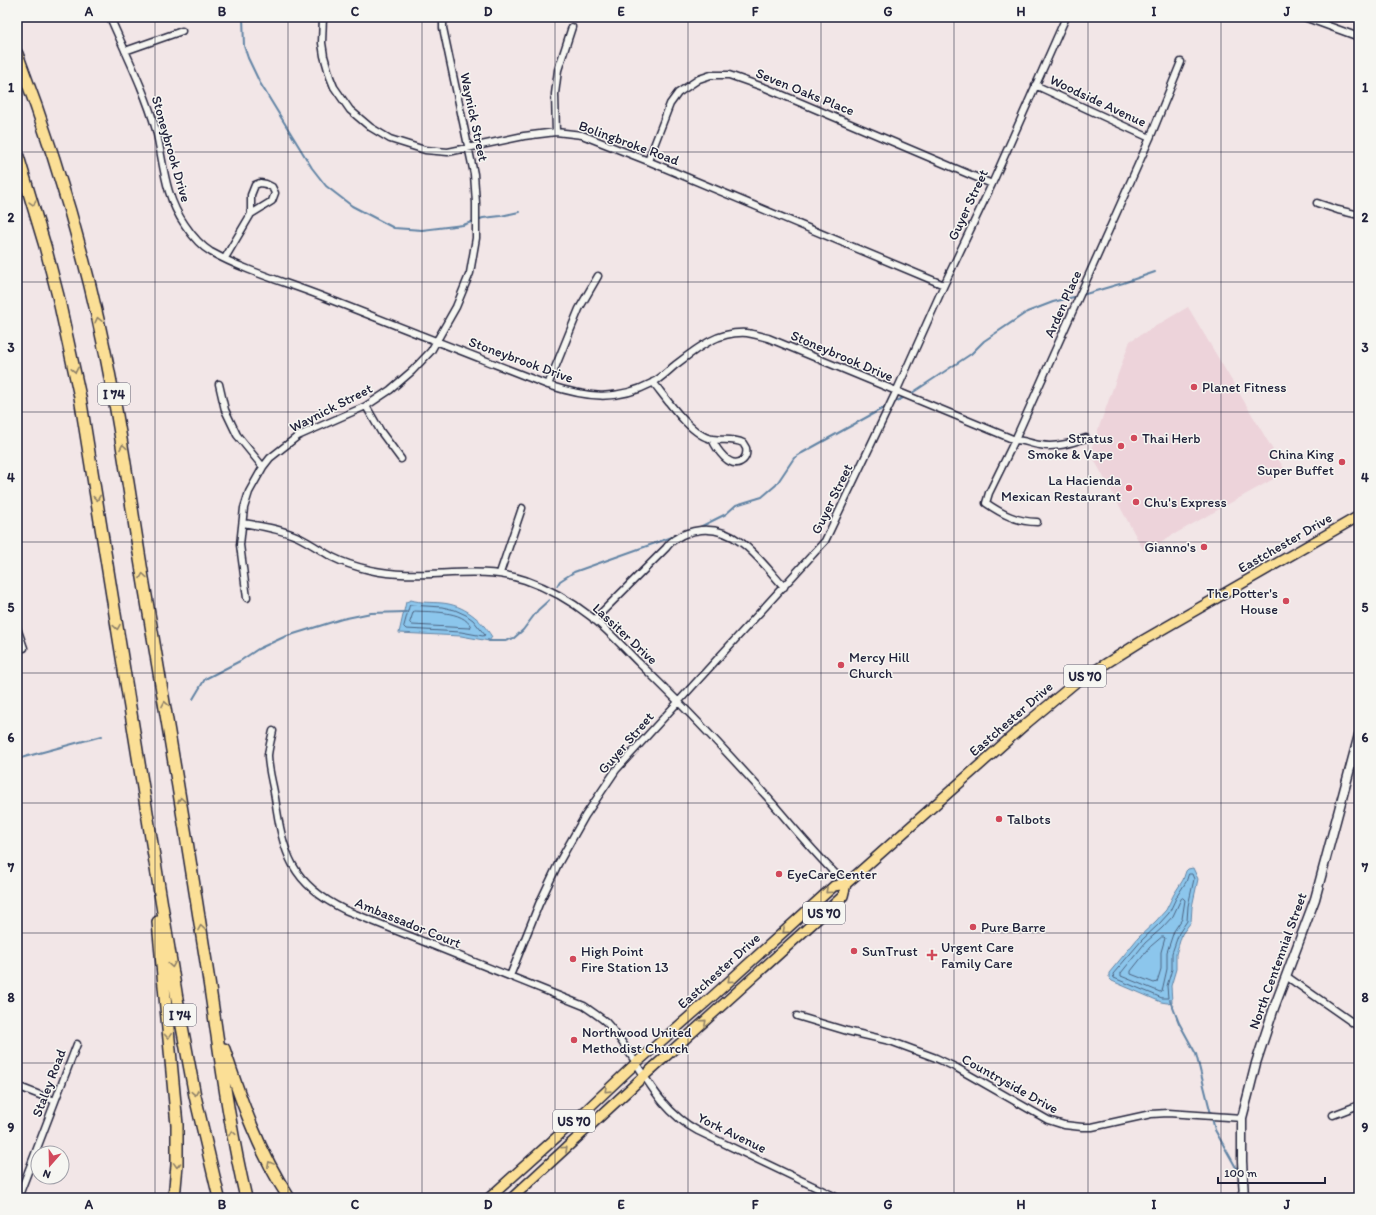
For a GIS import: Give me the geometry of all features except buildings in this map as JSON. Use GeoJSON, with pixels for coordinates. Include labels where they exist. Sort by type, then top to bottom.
{"type":"FeatureCollection","features":[{"type":"Feature","properties":{"kind":"highway","name":"I 74"},"geometry":{"type":"LineString","coordinates":[[17,54],[47,136],[63,187],[87,274],[113,391],[145,589],[172,742],[216,1022],[226,1098],[246,1198]]}},
{"type":"Feature","properties":{"kind":"highway","name":"I 74"},"geometry":{"type":"LineString","coordinates":[[17,153],[46,246],[62,310],[80,397],[149,830],[186,1050],[219,1198]]}},
{"type":"Feature","properties":{"kind":"highway"},"geometry":{"type":"LineString","coordinates":[[149,830],[177,1125],[177,1165],[174,1198]]}},
{"type":"Feature","properties":{"kind":"highway"},"geometry":{"type":"LineString","coordinates":[[216,1022],[250,1123],[266,1157],[289,1198]]}},
{"type":"Feature","properties":{"kind":"main road","name":"Eastchester Drive"},"geometry":{"type":"LineString","coordinates":[[489,1198],[635,1064],[713,996],[834,886],[846,884],[1027,722],[1075,683],[1142,640],[1359,516]]}},
{"type":"Feature","properties":{"kind":"main road","name":"Eastchester Drive"},"geometry":{"type":"LineString","coordinates":[[512,1198],[843,896],[846,884]]}},
{"type":"Feature","properties":{"kind":"street","name":"Stoneybrook Drive"},"geometry":{"type":"LineString","coordinates":[[110,17],[137,78],[156,130],[166,183],[174,207],[185,226],[210,251],[240,266],[572,393],[593,396],[616,394],[634,390],[654,382],[694,350],[714,338],[734,333],[748,333],[768,338],[1015,440],[1040,445],[1056,445],[1068,444],[1086,438]]}},
{"type":"Feature","properties":{"kind":"street","name":"Bolingbroke Road"},"geometry":{"type":"LineString","coordinates":[[323,17],[322,43],[326,67],[334,87],[350,110],[370,128],[390,140],[425,150],[448,152],[524,136],[556,132],[582,135],[648,161],[944,285]]}},
{"type":"Feature","properties":{"kind":"street","name":"Waynick Street"},"geometry":{"type":"LineString","coordinates":[[247,598],[240,545],[244,508],[249,492],[263,467],[270,458],[298,436],[366,406],[390,390],[412,371],[431,351],[456,307],[470,273],[476,238],[474,174],[443,28],[443,17]]}},
{"type":"Feature","properties":{"kind":"street","name":"Guyer Street"},"geometry":{"type":"LineString","coordinates":[[510,976],[558,864],[585,816],[620,765],[825,541],[992,184],[1066,17]]}},
{"type":"Feature","properties":{"kind":"street"},"geometry":{"type":"LineString","coordinates":[[1304,17],[1359,37]]}},
{"type":"Feature","properties":{"kind":"street"},"geometry":{"type":"LineString","coordinates":[[556,132],[555,94],[558,70],[572,27]]}},
{"type":"Feature","properties":{"kind":"street"},"geometry":{"type":"LineString","coordinates":[[125,51],[182,31]]}},
{"type":"Feature","properties":{"kind":"street","name":"Arden Place"},"geometry":{"type":"LineString","coordinates":[[1037,522],[1025,522],[1014,518],[999,511],[986,502],[1150,138],[1181,62]]}},
{"type":"Feature","properties":{"kind":"street","name":"Seven Oaks Place"},"geometry":{"type":"LineString","coordinates":[[648,161],[670,104],[678,93],[699,79],[710,75],[729,75],[766,88],[992,184]]}},
{"type":"Feature","properties":{"kind":"street","name":"Woodside Avenue"},"geometry":{"type":"LineString","coordinates":[[1035,85],[1150,138]]}},
{"type":"Feature","properties":{"kind":"street"},"geometry":{"type":"LineString","coordinates":[[225,258],[251,214],[273,200],[274,193],[270,185],[262,183],[257,183],[255,185],[251,195],[251,214]]}},
{"type":"Feature","properties":{"kind":"street"},"geometry":{"type":"LineString","coordinates":[[1317,203],[1359,215]]}},
{"type":"Feature","properties":{"kind":"street"},"geometry":{"type":"LineString","coordinates":[[548,385],[579,309],[598,276]]}},
{"type":"Feature","properties":{"kind":"street"},"geometry":{"type":"LineString","coordinates":[[654,382],[686,423],[697,432],[712,439],[732,440],[743,443],[746,448],[745,458],[737,463],[731,462],[722,455],[712,439]]}},
{"type":"Feature","properties":{"kind":"street"},"geometry":{"type":"LineString","coordinates":[[219,384],[225,410],[237,435],[263,467]]}},
{"type":"Feature","properties":{"kind":"street"},"geometry":{"type":"LineString","coordinates":[[366,406],[381,432],[401,459]]}},
{"type":"Feature","properties":{"kind":"street"},"geometry":{"type":"LineString","coordinates":[[500,573],[522,508]]}},
{"type":"Feature","properties":{"kind":"street","name":"Lassiter Drive"},"geometry":{"type":"LineString","coordinates":[[243,523],[282,530],[298,537],[332,557],[353,566],[372,571],[405,575],[470,572],[500,573],[525,580],[547,589],[594,620],[679,701],[808,845],[846,884]]}},
{"type":"Feature","properties":{"kind":"street"},"geometry":{"type":"LineString","coordinates":[[594,620],[678,537],[696,531],[717,531],[738,539],[746,545],[784,587]]}},
{"type":"Feature","properties":{"kind":"street"},"geometry":{"type":"LineString","coordinates":[[17,628],[24,648]]}},
{"type":"Feature","properties":{"kind":"street","name":"Ambassador Court"},"geometry":{"type":"LineString","coordinates":[[273,731],[268,757],[282,839],[287,854],[294,867],[310,888],[321,897],[345,910],[573,1001],[593,1012],[605,1022],[613,1031],[635,1064]]}},
{"type":"Feature","properties":{"kind":"street","name":"North Centennial Street"},"geometry":{"type":"LineString","coordinates":[[1244,1198],[1242,1118],[1256,1063],[1286,976],[1315,899],[1359,735]]}},
{"type":"Feature","properties":{"kind":"street"},"geometry":{"type":"LineString","coordinates":[[1286,976],[1359,1027]]}},
{"type":"Feature","properties":{"kind":"street","name":"Countryside Drive"},"geometry":{"type":"LineString","coordinates":[[797,1016],[847,1031],[890,1041],[936,1058],[957,1068],[1048,1120],[1064,1126],[1092,1127],[1138,1116],[1163,1113],[1242,1118]]}},
{"type":"Feature","properties":{"kind":"street","name":"Staley Road"},"geometry":{"type":"LineString","coordinates":[[18,1198],[76,1044]]}},
{"type":"Feature","properties":{"kind":"street","name":"York Avenue"},"geometry":{"type":"LineString","coordinates":[[635,1064],[668,1109],[688,1126],[838,1198]]}},
{"type":"Feature","properties":{"kind":"street"},"geometry":{"type":"LineString","coordinates":[[17,1086],[55,1101]]}},
{"type":"Feature","properties":{"kind":"street"},"geometry":{"type":"LineString","coordinates":[[1333,1115],[1359,1105]]}},
{"type":"Feature","properties":{"kind":"shaded area"},"geometry":{"type":"Polygon","coordinates":[[[1188,307],[1286,472],[1144,551],[1090,452],[1130,341],[1188,307]]]}},
{"type":"Feature","properties":{"kind":"water"},"geometry":{"type":"Polygon","coordinates":[[[411,600],[450,604],[465,610],[483,624],[492,637],[489,641],[461,636],[399,633],[406,602],[411,600]]]}},
{"type":"Feature","properties":{"kind":"water"},"geometry":{"type":"Polygon","coordinates":[[[1193,868],[1198,879],[1192,907],[1191,922],[1182,934],[1176,954],[1176,969],[1171,986],[1172,1002],[1161,1002],[1112,981],[1109,978],[1109,973],[1138,938],[1166,910],[1183,880],[1186,871],[1193,868]]]}},
{"type":"Feature","properties":{"kind":"waterway"},"geometry":{"type":"LineString","coordinates":[[243,17],[244,46],[260,83],[312,168],[326,186],[352,206],[394,228],[422,230],[463,225],[483,218],[519,212]]}},
{"type":"Feature","properties":{"kind":"waterway"},"geometry":{"type":"LineString","coordinates":[[1082,295],[1155,272]]}},
{"type":"Feature","properties":{"kind":"waterway"},"geometry":{"type":"LineString","coordinates":[[909,395],[971,354],[984,341],[1027,312],[1053,302],[1078,296]]}},
{"type":"Feature","properties":{"kind":"waterway"},"geometry":{"type":"LineString","coordinates":[[893,403],[905,397]]}},
{"type":"Feature","properties":{"kind":"waterway"},"geometry":{"type":"LineString","coordinates":[[698,528],[726,514],[736,505],[762,497],[776,485],[794,458],[887,406]]}},
{"type":"Feature","properties":{"kind":"waterway"},"geometry":{"type":"LineString","coordinates":[[557,586],[560,581],[574,572],[675,536]]}},
{"type":"Feature","properties":{"kind":"waterway"},"geometry":{"type":"LineString","coordinates":[[488,640],[505,641],[514,638],[523,630],[538,610],[549,600]]}},
{"type":"Feature","properties":{"kind":"waterway"},"geometry":{"type":"LineString","coordinates":[[193,699],[205,679],[240,661],[258,649],[284,637],[342,619],[371,613],[406,612]]}},
{"type":"Feature","properties":{"kind":"waterway"},"geometry":{"type":"LineString","coordinates":[[17,759],[102,736]]}},
{"type":"Feature","properties":{"kind":"waterway"},"geometry":{"type":"LineString","coordinates":[[1170,1000],[1179,1023],[1196,1054],[1211,1114]]}},
{"type":"Feature","properties":{"kind":"waterway"},"geometry":{"type":"LineString","coordinates":[[1212,1118],[1215,1130],[1239,1173]]}},
{"type":"Feature","properties":{"kind":"place","name":"Planet Fitness"},"geometry":{"type":"Point","coordinates":[1194,387]}},
{"type":"Feature","properties":{"kind":"place","name":"Thai Herb"},"geometry":{"type":"Point","coordinates":[1134,438]}},
{"type":"Feature","properties":{"kind":"place","name":"Stratus Smoke & Vape"},"geometry":{"type":"Point","coordinates":[1121,446]}},
{"type":"Feature","properties":{"kind":"place","name":"China King Super Buffet"},"geometry":{"type":"Point","coordinates":[1342,462]}},
{"type":"Feature","properties":{"kind":"place","name":"La Hacienda Mexican Restaurant"},"geometry":{"type":"Point","coordinates":[1129,488]}},
{"type":"Feature","properties":{"kind":"place","name":"Chu's Express"},"geometry":{"type":"Point","coordinates":[1136,502]}},
{"type":"Feature","properties":{"kind":"place","name":"Gianno's"},"geometry":{"type":"Point","coordinates":[1204,547]}},
{"type":"Feature","properties":{"kind":"place","name":"The Potter's House"},"geometry":{"type":"Point","coordinates":[1286,601]}},
{"type":"Feature","properties":{"kind":"place","name":"Mercy Hill Church"},"geometry":{"type":"Point","coordinates":[841,665]}},
{"type":"Feature","properties":{"kind":"place","name":"Talbots"},"geometry":{"type":"Point","coordinates":[999,819]}},
{"type":"Feature","properties":{"kind":"place","name":"EyeCareCenter"},"geometry":{"type":"Point","coordinates":[779,874]}},
{"type":"Feature","properties":{"kind":"place","name":"Pure Barre"},"geometry":{"type":"Point","coordinates":[973,927]}},
{"type":"Feature","properties":{"kind":"place","name":"SunTrust"},"geometry":{"type":"Point","coordinates":[854,951]}},
{"type":"Feature","properties":{"kind":"place","name":"Urgent Care Family Care"},"geometry":{"type":"Point","coordinates":[932,955]}},
{"type":"Feature","properties":{"kind":"place","name":"High Point Fire Station 13"},"geometry":{"type":"Point","coordinates":[573,959]}},
{"type":"Feature","properties":{"kind":"place","name":"Northwood United Methodist Church"},"geometry":{"type":"Point","coordinates":[574,1040]}}]}
